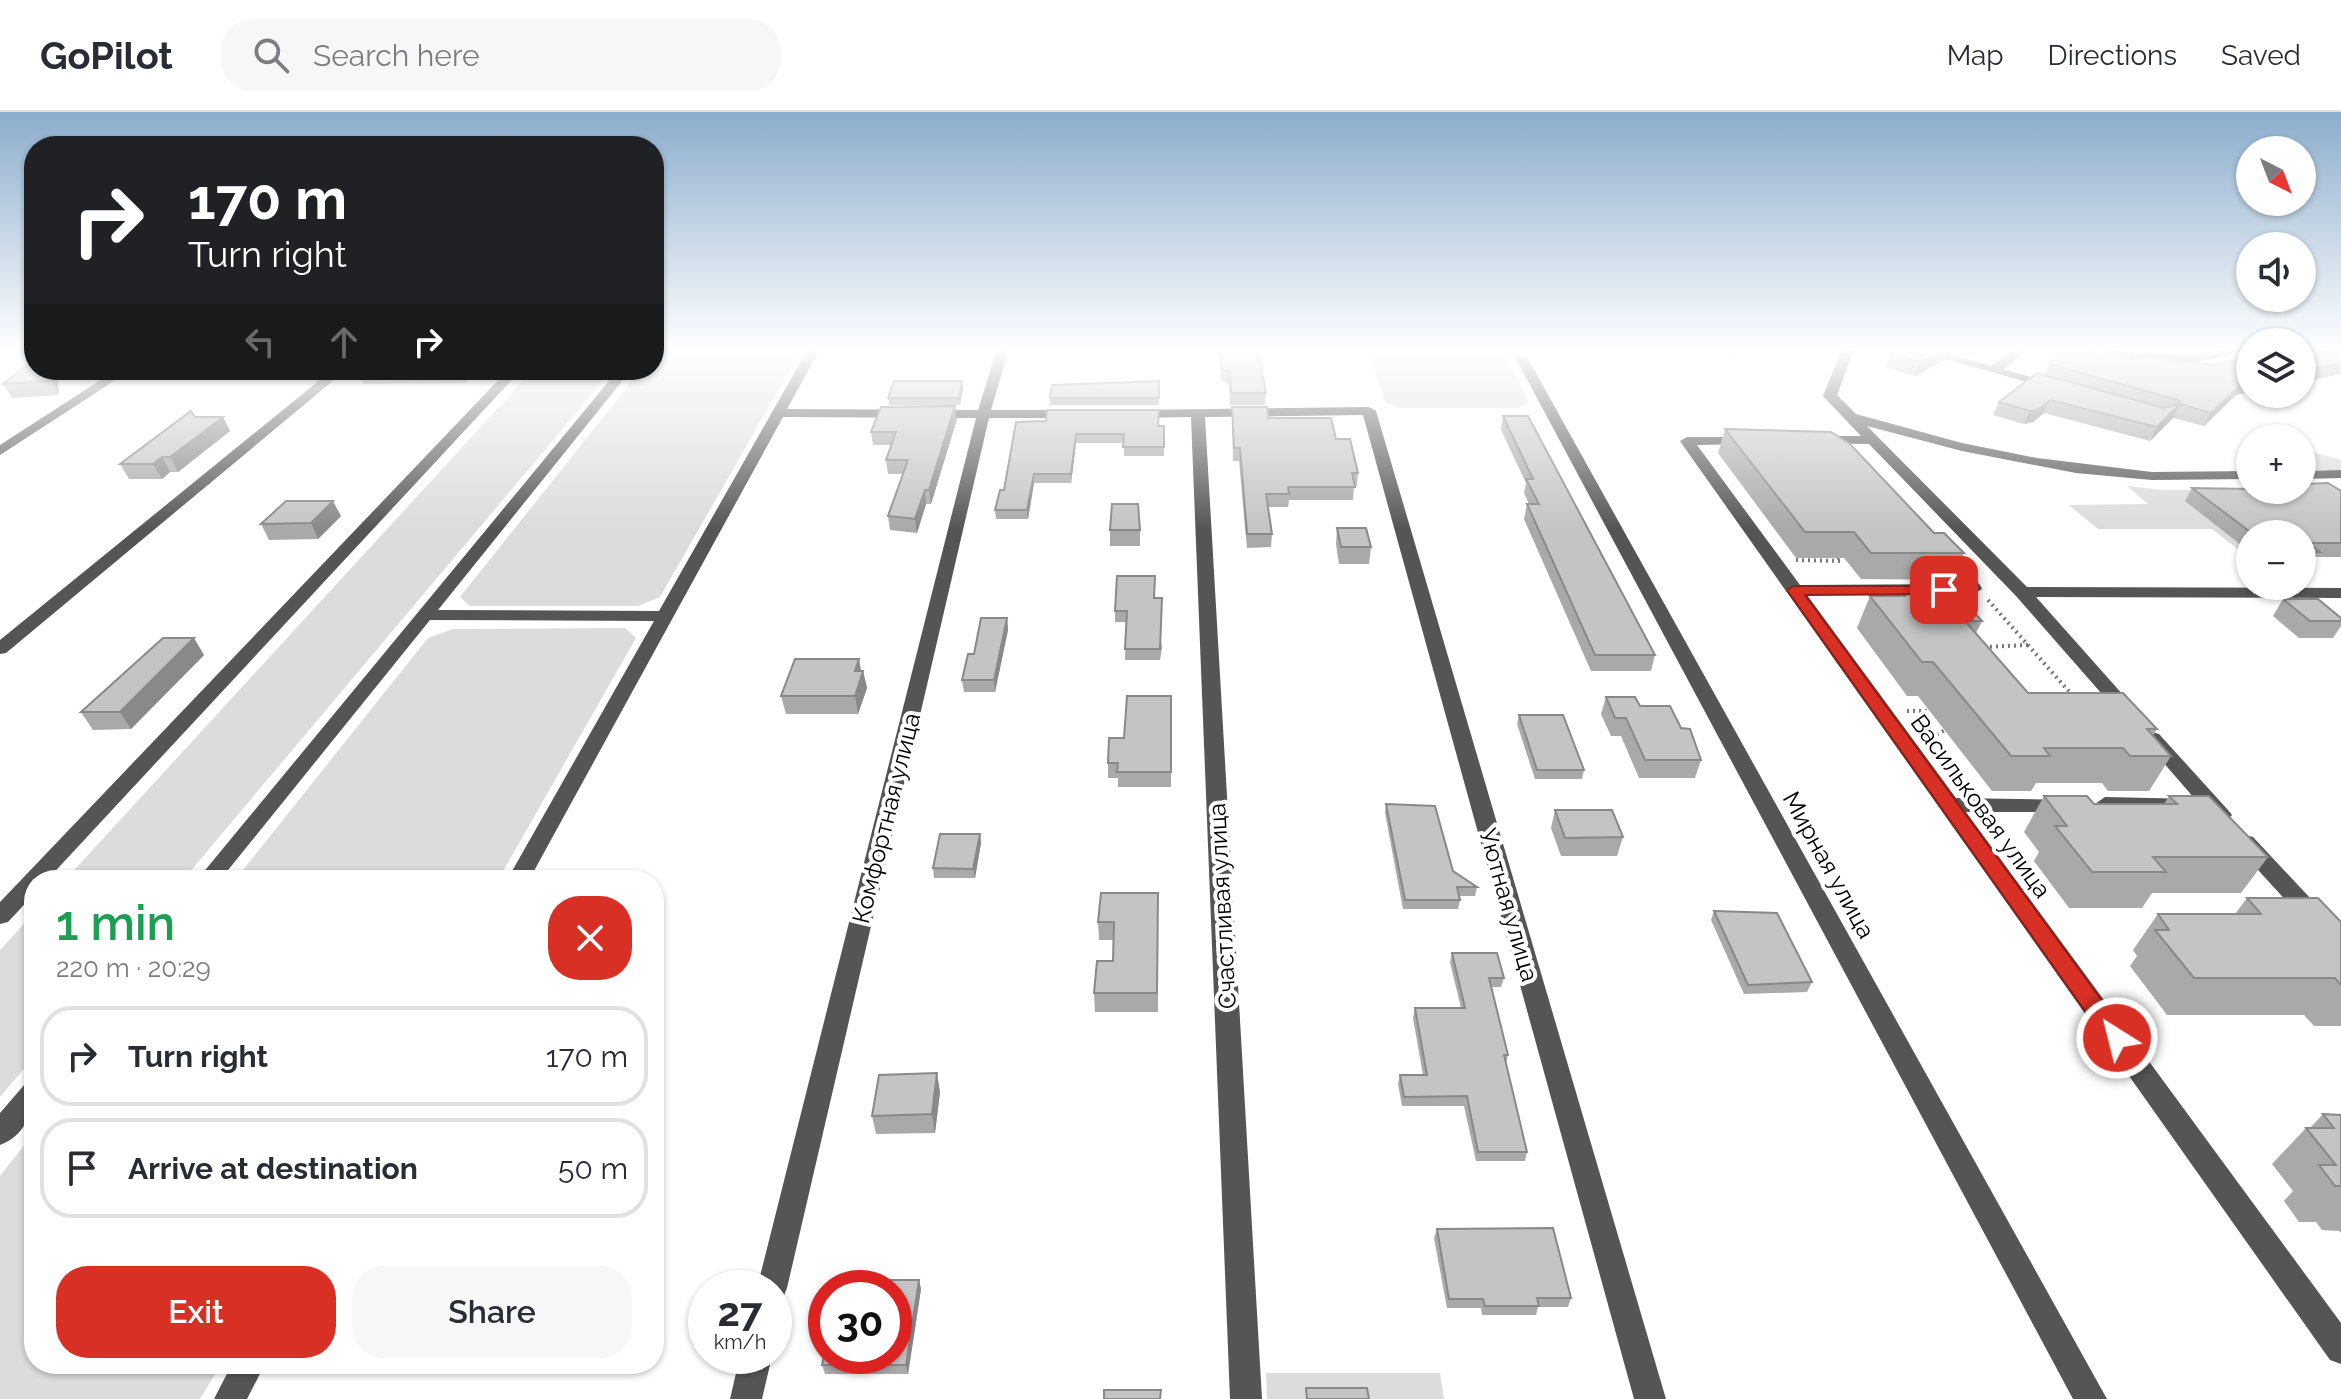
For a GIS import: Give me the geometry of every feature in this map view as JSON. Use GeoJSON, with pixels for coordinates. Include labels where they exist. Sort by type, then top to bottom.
{"type":"FeatureCollection","features":[{"type":"Feature","properties":{"kind":"street"},"geometry":{"type":"LineString","coordinates":[[0,451],[65,409]]}},
{"type":"Feature","properties":{"kind":"street"},"geometry":{"type":"LineString","coordinates":[[0,649],[292,409]]}},
{"type":"Feature","properties":{"kind":"street"},"geometry":{"type":"LineString","coordinates":[[43,870],[478,409]]}},
{"type":"Feature","properties":{"kind":"street"},"geometry":{"type":"LineString","coordinates":[[216,870],[593,409]]}},
{"type":"Feature","properties":{"kind":"street"},"geometry":{"type":"LineString","coordinates":[[524,870],[780,409]]}},
{"type":"Feature","properties":{"kind":"street","name":"Комфортная улица"},"geometry":{"type":"LineString","coordinates":[[776,1270],[985,409]]}},
{"type":"Feature","properties":{"kind":"street","name":"Мирная улица"},"geometry":{"type":"LineString","coordinates":[[1549,409],[2091,1399]]}},
{"type":"Feature","properties":{"kind":"street"},"geometry":{"type":"LineString","coordinates":[[1841,409],[2022,592],[2341,946]]}},
{"type":"Feature","properties":{"kind":"street","name":"Уютная улица"},"geometry":{"type":"LineString","coordinates":[[1198,413],[1369,411],[1650,1399]]}},
{"type":"Feature","properties":{"kind":"street"},"geometry":{"type":"LineString","coordinates":[[778,413],[1091,414]]}},
{"type":"Feature","properties":{"kind":"street"},"geometry":{"type":"LineString","coordinates":[[1121,414],[1198,413]]}},
{"type":"Feature","properties":{"kind":"street","name":"Счастливая улица"},"geometry":{"type":"LineString","coordinates":[[1198,413],[1246,1399]]}},
{"type":"Feature","properties":{"kind":"street"},"geometry":{"type":"LineString","coordinates":[[1847,416],[1932,441],[2056,465],[2151,476],[2236,475]]}},
{"type":"Feature","properties":{"kind":"street"},"geometry":{"type":"LineString","coordinates":[[1789,440],[1843,457]]}},
{"type":"Feature","properties":{"kind":"street","name":"Васильковая улица"},"geometry":{"type":"LineString","coordinates":[[1870,440],[1687,441],[2341,1349]]}},
{"type":"Feature","properties":{"kind":"street"},"geometry":{"type":"LineString","coordinates":[[2316,475],[2341,474]]}},
{"type":"Feature","properties":{"kind":"street"},"geometry":{"type":"LineString","coordinates":[[1794,590],[1974,589],[1926,537]]}},
{"type":"Feature","properties":{"kind":"street"},"geometry":{"type":"LineString","coordinates":[[2022,592],[2341,593]]}},
{"type":"Feature","properties":{"kind":"street"},"geometry":{"type":"LineString","coordinates":[[425,615],[665,616]]}},
{"type":"Feature","properties":{"kind":"street"},"geometry":{"type":"LineString","coordinates":[[1949,805],[2210,804]]}},
{"type":"Feature","properties":{"kind":"street"},"geometry":{"type":"LineString","coordinates":[[0,916],[24,890]]}},
{"type":"Feature","properties":{"kind":"street"},"geometry":{"type":"LineString","coordinates":[[0,1133],[24,1104]]}},
{"type":"Feature","properties":{"kind":"street"},"geometry":{"type":"LineString","coordinates":[[230,1399],[244,1374]]}},
{"type":"Feature","properties":{"kind":"street"},"geometry":{"type":"LineString","coordinates":[[746,1399],[752,1374]]}},
{"type":"Feature","properties":{"kind":"path"},"geometry":{"type":"LineString","coordinates":[[1780,570],[1802,570],[1794,560],[1841,561],[1829,546]]}},
{"type":"Feature","properties":{"kind":"path"},"geometry":{"type":"LineString","coordinates":[[1987,599],[2076,700]]}},
{"type":"Feature","properties":{"kind":"path"},"geometry":{"type":"LineString","coordinates":[[1978,651],[1988,644],[2028,645]]}},
{"type":"Feature","properties":{"kind":"path"},"geometry":{"type":"LineString","coordinates":[[1881,711],[1939,711]]}},
{"type":"Feature","properties":{"kind":"path"},"geometry":{"type":"LineString","coordinates":[[1909,749],[1958,723]]}},
{"type":"Feature","properties":{"kind":"shaded area"},"geometry":{"type":"Polygon","coordinates":[[[497,409],[579,409],[191,870],[74,870],[497,409]]]}},
{"type":"Feature","properties":{"kind":"shaded area"},"geometry":{"type":"Polygon","coordinates":[[[610,409],[768,409],[660,597],[638,606],[470,606],[460,597],[610,409]]]}},
{"type":"Feature","properties":{"kind":"shaded area"},"geometry":{"type":"Polygon","coordinates":[[[2316,453],[2341,460],[2341,470],[2316,470],[2316,453]]]}},
{"type":"Feature","properties":{"kind":"shaded area"},"geometry":{"type":"Polygon","coordinates":[[[2127,486],[2163,490],[2236,490],[2236,504],[2242,504],[2246,520],[2236,520],[2236,548],[2212,529],[2098,529],[2069,505],[2148,504],[2127,486]]]}},
{"type":"Feature","properties":{"kind":"shaded area"},"geometry":{"type":"Polygon","coordinates":[[[625,628],[636,638],[504,870],[243,870],[428,638],[453,629],[625,628]]]}},
{"type":"Feature","properties":{"kind":"shaded area"},"geometry":{"type":"Polygon","coordinates":[[[24,924],[24,1069],[0,1097],[0,950],[24,924]]]}},
{"type":"Feature","properties":{"kind":"shaded area"},"geometry":{"type":"Polygon","coordinates":[[[24,1146],[24,1374],[215,1374],[200,1399],[0,1399],[0,1176],[24,1146]]]}},
{"type":"Feature","properties":{"kind":"shaded area"},"geometry":{"type":"Polygon","coordinates":[[[1266,1373],[1440,1373],[1444,1399],[1267,1399],[1266,1373]]]}},
{"type":"Feature","properties":{"kind":"building"},"geometry":{"type":"Polygon","coordinates":[[[880,409],[954,409],[929,490],[925,490],[915,519],[888,516],[908,460],[886,460],[896,432],[871,432],[880,409]]]}},
{"type":"Feature","properties":{"kind":"building"},"geometry":{"type":"Polygon","coordinates":[[[1232,409],[1267,409],[1268,418],[1331,418],[1336,439],[1350,439],[1358,473],[1352,473],[1355,487],[1288,487],[1289,494],[1266,494],[1272,534],[1247,534],[1240,448],[1234,448],[1232,409]]]}},
{"type":"Feature","properties":{"kind":"building"},"geometry":{"type":"Polygon","coordinates":[[[2086,409],[2175,409],[2157,427],[2086,409]]]}},
{"type":"Feature","properties":{"kind":"building"},"geometry":{"type":"Polygon","coordinates":[[[1047,410],[1159,410],[1158,426],[1164,426],[1164,447],[1123,447],[1124,434],[1076,434],[1071,474],[1034,474],[1027,510],[995,510],[1000,490],[1004,490],[1016,422],[1046,421],[1047,410]]]}},
{"type":"Feature","properties":{"kind":"building"},"geometry":{"type":"Polygon","coordinates":[[[191,411],[195,417],[223,417],[170,457],[162,457],[153,464],[120,464],[191,411]]]}},
{"type":"Feature","properties":{"kind":"building"},"geometry":{"type":"Polygon","coordinates":[[[1503,416],[1528,416],[1655,655],[1595,655],[1527,504],[1539,504],[1526,479],[1533,479],[1503,416]]]}},
{"type":"Feature","properties":{"kind":"building"},"geometry":{"type":"Polygon","coordinates":[[[1725,429],[1831,432],[1850,444],[1934,533],[1944,533],[1964,553],[1871,553],[1854,532],[1805,532],[1725,429]]]}},
{"type":"Feature","properties":{"kind":"building"},"geometry":{"type":"Polygon","coordinates":[[[2316,483],[2328,483],[2341,491],[2341,543],[2316,543],[2316,520],[2236,521],[2192,488],[2236,489],[2236,504],[2316,504],[2316,483]]]}},
{"type":"Feature","properties":{"kind":"building"},"geometry":{"type":"Polygon","coordinates":[[[286,501],[333,501],[311,523],[261,524],[286,501]]]}},
{"type":"Feature","properties":{"kind":"building"},"geometry":{"type":"Polygon","coordinates":[[[1112,504],[1138,504],[1140,530],[1110,530],[1112,504]]]}},
{"type":"Feature","properties":{"kind":"building"},"geometry":{"type":"Polygon","coordinates":[[[1337,528],[1366,528],[1371,547],[1341,547],[1337,528]]]}},
{"type":"Feature","properties":{"kind":"building"},"geometry":{"type":"Polygon","coordinates":[[[1117,576],[1155,576],[1154,598],[1162,598],[1160,649],[1125,649],[1127,611],[1115,611],[1117,576]]]}},
{"type":"Feature","properties":{"kind":"building"},"geometry":{"type":"Polygon","coordinates":[[[1901,590],[1954,590],[1982,621],[1965,621],[2028,693],[2123,693],[2157,729],[2147,729],[2171,756],[2130,756],[2123,748],[2044,748],[2050,756],[2011,756],[1933,662],[1922,662],[1870,596],[1905,596],[1901,590]]]}},
{"type":"Feature","properties":{"kind":"building"},"geometry":{"type":"Polygon","coordinates":[[[2318,599],[2341,618],[2341,621],[2310,621],[2284,600],[2318,599]]]}},
{"type":"Feature","properties":{"kind":"building"},"geometry":{"type":"Polygon","coordinates":[[[981,618],[1007,618],[994,680],[962,680],[968,654],[974,654],[981,618]]]}},
{"type":"Feature","properties":{"kind":"building"},"geometry":{"type":"Polygon","coordinates":[[[163,638],[194,638],[120,712],[81,712],[163,638]]]}},
{"type":"Feature","properties":{"kind":"building"},"geometry":{"type":"Polygon","coordinates":[[[795,659],[859,659],[855,671],[863,671],[855,696],[781,696],[795,659]]]}},
{"type":"Feature","properties":{"kind":"building"},"geometry":{"type":"Polygon","coordinates":[[[1127,696],[1171,696],[1171,772],[1117,772],[1118,763],[1108,763],[1109,738],[1124,738],[1127,696]]]}},
{"type":"Feature","properties":{"kind":"building"},"geometry":{"type":"Polygon","coordinates":[[[1606,697],[1635,697],[1640,706],[1670,706],[1681,728],[1690,729],[1701,760],[1645,760],[1626,718],[1615,718],[1606,697]]]}},
{"type":"Feature","properties":{"kind":"building"},"geometry":{"type":"Polygon","coordinates":[[[1519,715],[1563,715],[1584,770],[1537,770],[1519,715]]]}},
{"type":"Feature","properties":{"kind":"building"},"geometry":{"type":"Polygon","coordinates":[[[2044,796],[2087,796],[2094,804],[2177,804],[2169,796],[2209,796],[2268,857],[2153,857],[2166,872],[2092,872],[2055,826],[2067,826],[2044,796]]]}},
{"type":"Feature","properties":{"kind":"building"},"geometry":{"type":"Polygon","coordinates":[[[1386,804],[1435,806],[1453,871],[1477,887],[1457,887],[1460,900],[1405,900],[1386,804]]]}},
{"type":"Feature","properties":{"kind":"building"},"geometry":{"type":"Polygon","coordinates":[[[1555,810],[1612,810],[1623,837],[1565,838],[1555,810]]]}},
{"type":"Feature","properties":{"kind":"building"},"geometry":{"type":"Polygon","coordinates":[[[940,834],[980,834],[973,869],[933,868],[940,834]]]}},
{"type":"Feature","properties":{"kind":"building"},"geometry":{"type":"Polygon","coordinates":[[[1101,893],[1158,893],[1157,993],[1094,993],[1097,961],[1113,961],[1114,922],[1098,922],[1101,893]]]}},
{"type":"Feature","properties":{"kind":"building"},"geometry":{"type":"Polygon","coordinates":[[[2247,898],[2318,898],[2341,922],[2341,985],[2335,978],[2194,978],[2155,930],[2169,930],[2158,914],[2261,914],[2247,898]]]}},
{"type":"Feature","properties":{"kind":"building"},"geometry":{"type":"Polygon","coordinates":[[[1714,911],[1777,913],[1812,982],[1748,985],[1714,911]]]}},
{"type":"Feature","properties":{"kind":"building"},"geometry":{"type":"Polygon","coordinates":[[[1452,953],[1497,953],[1504,978],[1489,978],[1527,1152],[1478,1152],[1467,1096],[1404,1097],[1400,1075],[1427,1075],[1415,1008],[1465,1008],[1452,953]]]}},
{"type":"Feature","properties":{"kind":"building"},"geometry":{"type":"Polygon","coordinates":[[[937,1073],[932,1114],[872,1116],[879,1075],[937,1073]]]}},
{"type":"Feature","properties":{"kind":"building"},"geometry":{"type":"Polygon","coordinates":[[[2323,1114],[2341,1115],[2341,1186],[2335,1186],[2319,1165],[2336,1165],[2306,1128],[2334,1128],[2323,1114]]]}},
{"type":"Feature","properties":{"kind":"building"},"geometry":{"type":"Polygon","coordinates":[[[1553,1228],[1571,1298],[1537,1298],[1539,1306],[1485,1306],[1483,1299],[1449,1299],[1437,1229],[1553,1228]]]}},
{"type":"Feature","properties":{"kind":"building"},"geometry":{"type":"Polygon","coordinates":[[[912,1280],[919,1280],[912,1326],[912,1280]]]}},
{"type":"Feature","properties":{"kind":"building"},"geometry":{"type":"Polygon","coordinates":[[[1306,1388],[1367,1388],[1369,1399],[1307,1399],[1306,1388]]]}},
{"type":"Feature","properties":{"kind":"building"},"geometry":{"type":"Polygon","coordinates":[[[1104,1390],[1161,1390],[1160,1399],[1104,1399],[1104,1390]]]}},
{"type":"Feature","properties":{"kind":"route"},"geometry":{"type":"LineString","coordinates":[[1944,590],[1794,590],[2117,1038]]}}]}
